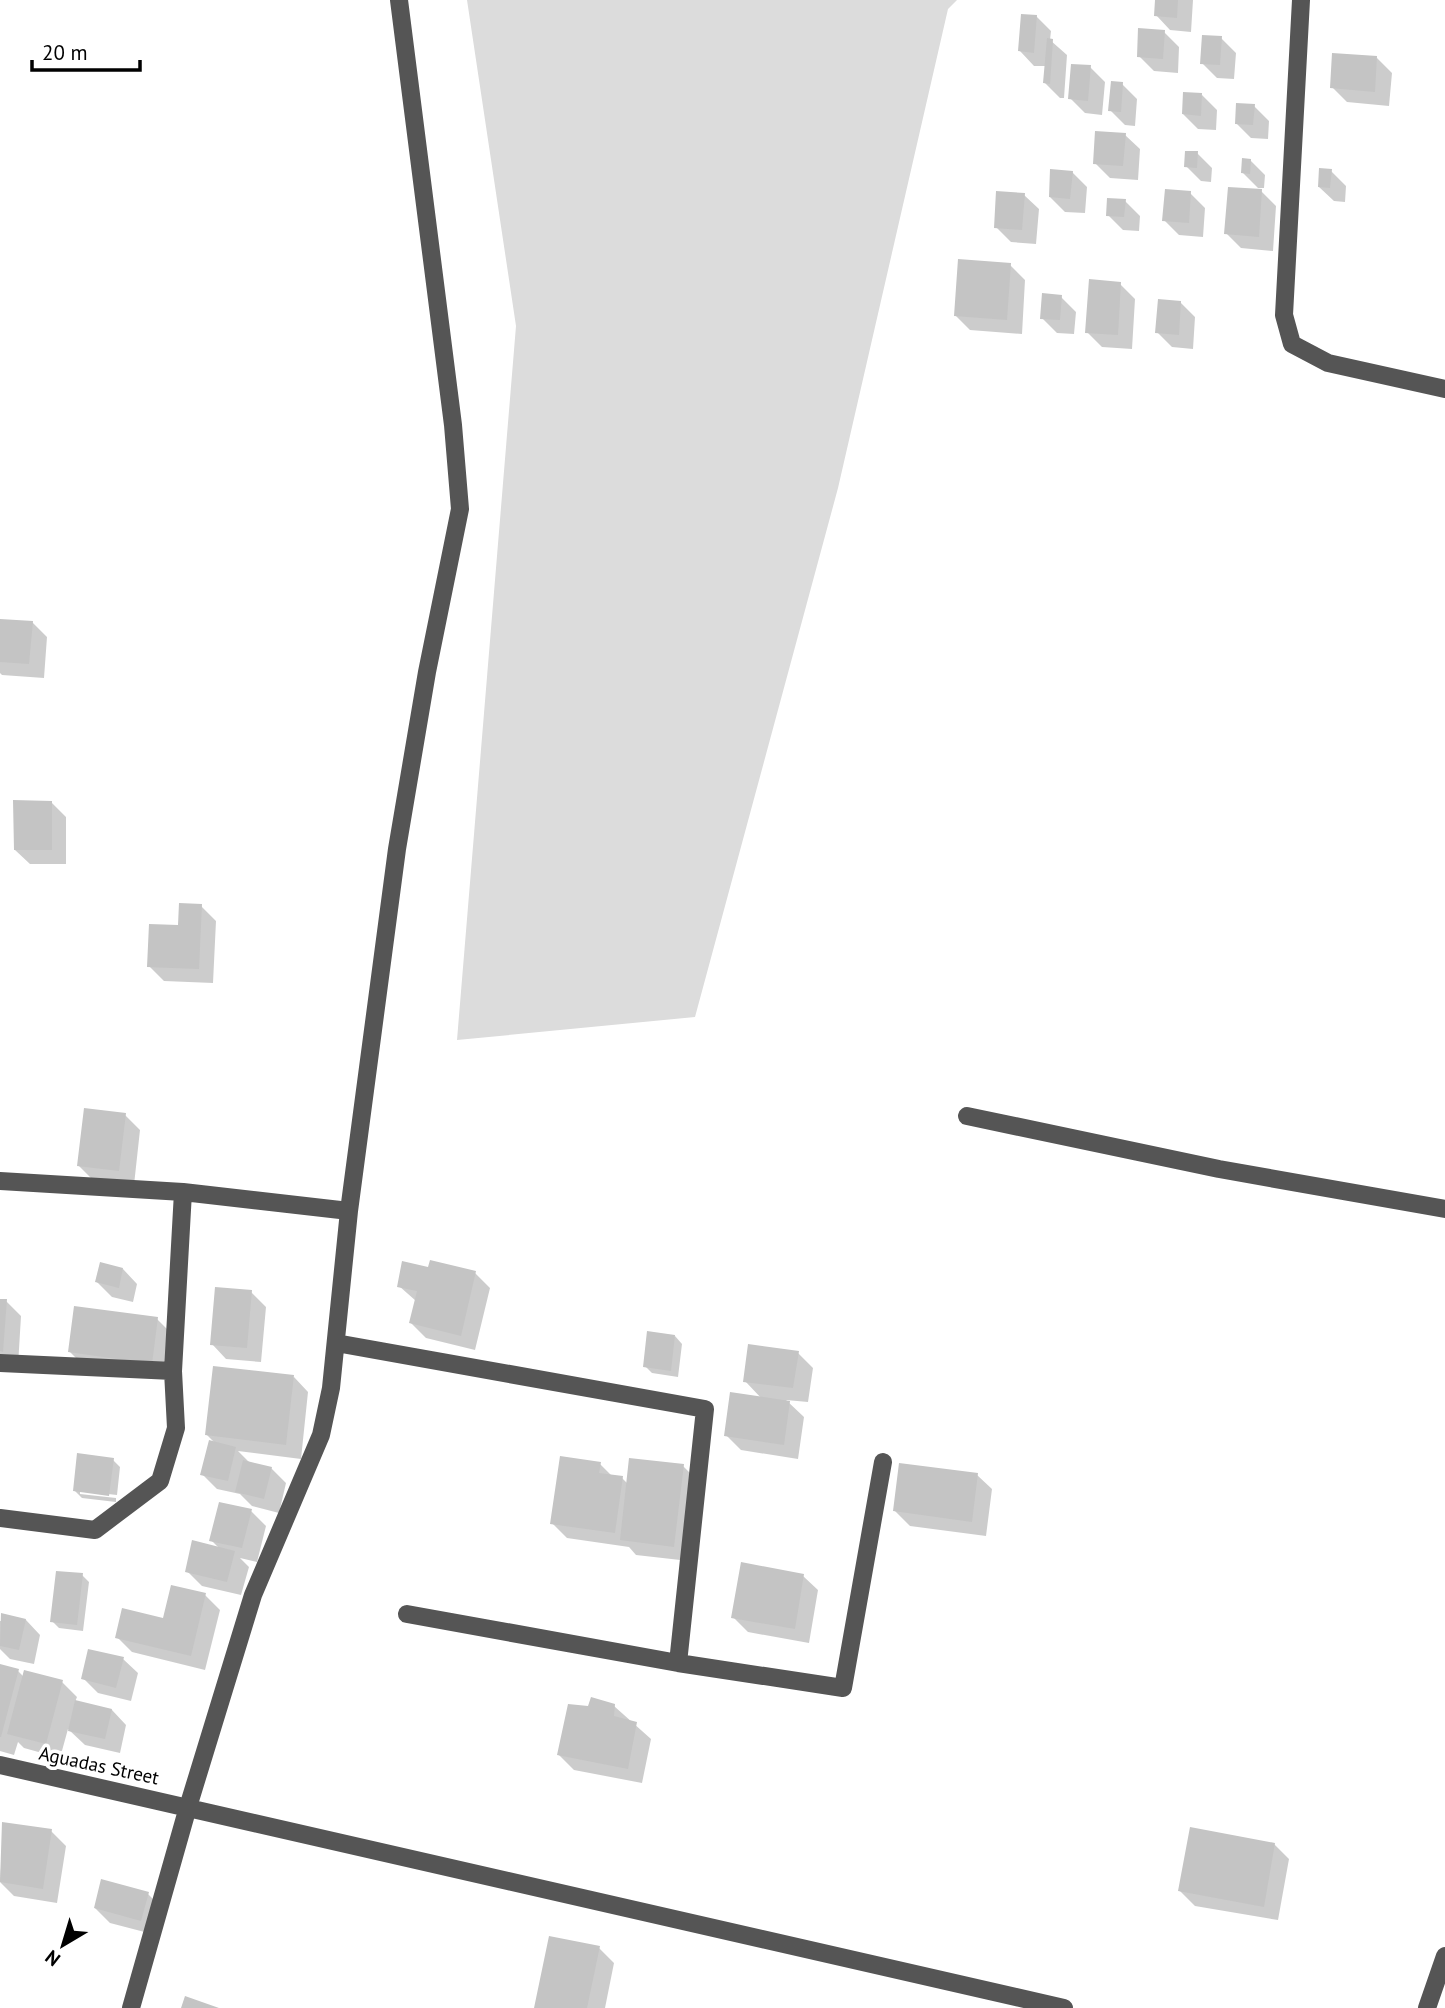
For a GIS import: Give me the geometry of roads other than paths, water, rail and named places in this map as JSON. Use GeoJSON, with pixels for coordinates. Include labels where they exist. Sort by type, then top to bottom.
{"type":"FeatureCollection","features":[{"type":"Feature","properties":{"kind":"street"},"geometry":{"type":"LineString","coordinates":[[131,2008],[188,1807],[253,1595],[321,1434],[331,1388],[349,1211],[397,849],[427,672],[460,509],[453,425],[399,0]]}},
{"type":"Feature","properties":{"kind":"street"},"geometry":{"type":"LineString","coordinates":[[1301,0],[1284,315],[1292,344],[1328,363],[1445,389]]}},
{"type":"Feature","properties":{"kind":"street"},"geometry":{"type":"LineString","coordinates":[[967,1116],[1219,1169],[1445,1209]]}},
{"type":"Feature","properties":{"kind":"street"},"geometry":{"type":"LineString","coordinates":[[0,1181],[183,1192],[349,1211]]}},
{"type":"Feature","properties":{"kind":"street"},"geometry":{"type":"LineString","coordinates":[[0,1518],[95,1530],[160,1481],[176,1428],[173,1371],[183,1192]]}},
{"type":"Feature","properties":{"kind":"street"},"geometry":{"type":"LineString","coordinates":[[336,1343],[705,1409],[678,1663]]}},
{"type":"Feature","properties":{"kind":"street"},"geometry":{"type":"LineString","coordinates":[[0,1363],[173,1371]]}},
{"type":"Feature","properties":{"kind":"street"},"geometry":{"type":"LineString","coordinates":[[407,1615],[678,1663],[843,1688],[883,1462]]}},
{"type":"Feature","properties":{"kind":"street","name":"Aguadas Street"},"geometry":{"type":"LineString","coordinates":[[0,1765],[1064,2008]]}},
{"type":"Feature","properties":{"kind":"street"},"geometry":{"type":"LineString","coordinates":[[1427,2008],[1445,1956]]}}]}
